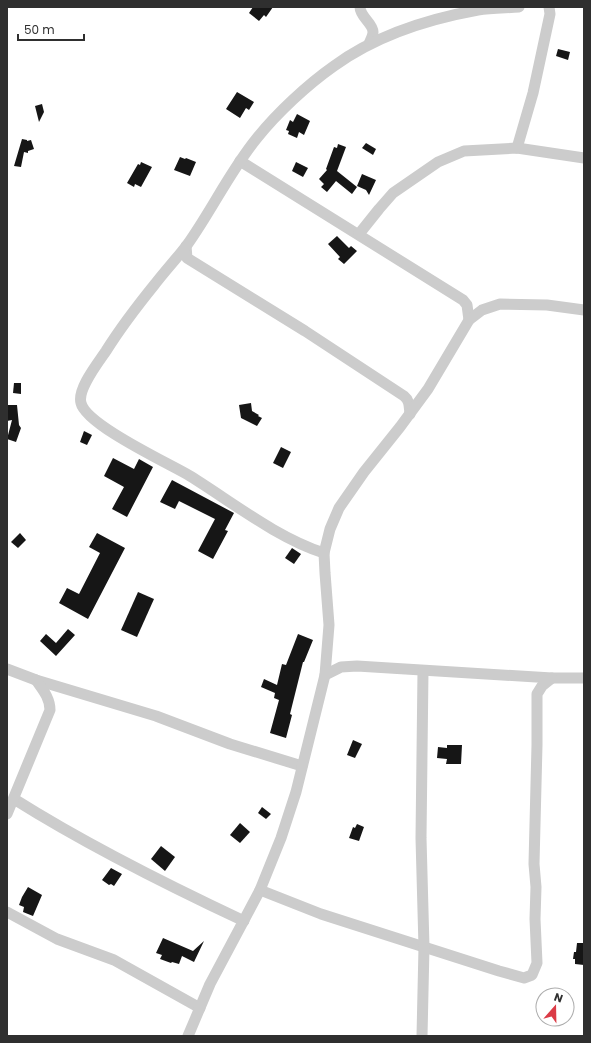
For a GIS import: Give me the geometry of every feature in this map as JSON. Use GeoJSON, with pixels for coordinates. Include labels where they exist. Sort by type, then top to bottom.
{"type":"FeatureCollection","features":[{"type":"Feature","properties":{"kind":"street"},"geometry":{"type":"LineString","coordinates":[[324,553],[305,547],[248,514],[189,476],[113,432],[89,415],[83,408],[80,401],[81,396],[88,378],[117,334],[153,286],[186,246],[214,205],[240,161],[259,136],[307,87],[334,66],[369,44],[405,30],[444,18],[479,10],[519,7]]}},
{"type":"Feature","properties":{"kind":"street"},"geometry":{"type":"LineString","coordinates":[[517,148],[533,94],[550,14],[549,7]]}},
{"type":"Feature","properties":{"kind":"street"},"geometry":{"type":"LineString","coordinates":[[358,8],[373,30],[369,44]]}},
{"type":"Feature","properties":{"kind":"street"},"geometry":{"type":"LineString","coordinates":[[359,234],[394,193],[438,162],[464,151],[517,148],[584,158]]}},
{"type":"Feature","properties":{"kind":"street"},"geometry":{"type":"LineString","coordinates":[[240,161],[463,300],[467,305],[469,320]]}},
{"type":"Feature","properties":{"kind":"street"},"geometry":{"type":"LineString","coordinates":[[186,246],[187,258],[305,331],[404,396],[408,400],[410,414]]}},
{"type":"Feature","properties":{"kind":"street"},"geometry":{"type":"LineString","coordinates":[[188,1036],[210,984],[260,890],[281,838],[296,792],[326,675],[329,625],[324,553],[330,529],[339,508],[364,472],[428,389],[469,320],[482,310],[500,304],[547,305],[584,310]]}},
{"type":"Feature","properties":{"kind":"street"},"geometry":{"type":"LineString","coordinates":[[327,655],[341,667]]}},
{"type":"Feature","properties":{"kind":"street"},"geometry":{"type":"LineString","coordinates":[[326,675],[341,667],[357,666],[552,678],[584,678]]}},
{"type":"Feature","properties":{"kind":"street"},"geometry":{"type":"LineString","coordinates":[[7,669],[36,680],[156,716],[230,744],[302,766]]}},
{"type":"Feature","properties":{"kind":"street"},"geometry":{"type":"LineString","coordinates":[[422,1036],[424,947],[421,838],[423,671]]}},
{"type":"Feature","properties":{"kind":"street"},"geometry":{"type":"LineString","coordinates":[[260,890],[321,914],[499,971],[524,978],[532,975],[537,963],[535,919],[536,888],[534,864],[537,744],[536,701],[538,690],[552,678]]}},
{"type":"Feature","properties":{"kind":"street"},"geometry":{"type":"LineString","coordinates":[[7,814],[50,710],[48,697],[36,680]]}},
{"type":"Feature","properties":{"kind":"street"},"geometry":{"type":"LineString","coordinates":[[14,799],[47,820],[122,861],[244,922]]}},
{"type":"Feature","properties":{"kind":"street"},"geometry":{"type":"LineString","coordinates":[[7,912],[57,939],[114,960],[200,1008]]}},
{"type":"Feature","properties":{"kind":"building"},"geometry":{"type":"Polygon","coordinates":[[[253,7],[273,7],[266,17],[264,15],[259,21],[249,13],[253,7]]]}},
{"type":"Feature","properties":{"kind":"building"},"geometry":{"type":"Polygon","coordinates":[[[558,49],[570,52],[568,60],[556,56],[558,49]]]}},
{"type":"Feature","properties":{"kind":"building"},"geometry":{"type":"Polygon","coordinates":[[[237,92],[254,102],[249,110],[246,108],[240,118],[226,109],[237,92]]]}},
{"type":"Feature","properties":{"kind":"building"},"geometry":{"type":"Polygon","coordinates":[[[42,104],[44,112],[39,122],[35,106],[42,104]]]}},
{"type":"Feature","properties":{"kind":"building"},"geometry":{"type":"Polygon","coordinates":[[[297,114],[310,121],[304,135],[299,132],[297,138],[288,134],[289,131],[286,130],[290,120],[293,122],[297,114]]]}},
{"type":"Feature","properties":{"kind":"building"},"geometry":{"type":"Polygon","coordinates":[[[22,139],[27,141],[31,140],[34,149],[28,151],[28,153],[24,152],[21,167],[14,166],[22,139]]]}},
{"type":"Feature","properties":{"kind":"building"},"geometry":{"type":"Polygon","coordinates":[[[366,143],[376,149],[373,155],[362,148],[366,143]]]}},
{"type":"Feature","properties":{"kind":"building"},"geometry":{"type":"Polygon","coordinates":[[[338,144],[346,147],[337,171],[357,187],[352,194],[336,181],[327,192],[321,187],[324,184],[319,179],[327,170],[326,169],[334,147],[337,148],[338,144]]]}},
{"type":"Feature","properties":{"kind":"building"},"geometry":{"type":"Polygon","coordinates":[[[180,157],[196,162],[190,176],[174,170],[180,157]]]}},
{"type":"Feature","properties":{"kind":"building"},"geometry":{"type":"Polygon","coordinates":[[[141,162],[152,167],[141,187],[135,184],[134,187],[127,183],[138,164],[140,165],[141,162]]]}},
{"type":"Feature","properties":{"kind":"building"},"geometry":{"type":"Polygon","coordinates":[[[296,162],[308,168],[303,177],[292,171],[296,162]]]}},
{"type":"Feature","properties":{"kind":"building"},"geometry":{"type":"Polygon","coordinates":[[[362,174],[376,180],[369,195],[366,190],[357,186],[362,174]]]}},
{"type":"Feature","properties":{"kind":"building"},"geometry":{"type":"Polygon","coordinates":[[[337,236],[349,248],[351,246],[357,251],[344,264],[338,259],[340,257],[328,244],[337,236]]]}},
{"type":"Feature","properties":{"kind":"building"},"geometry":{"type":"Polygon","coordinates":[[[14,383],[21,383],[21,394],[13,393],[14,383]]]}},
{"type":"Feature","properties":{"kind":"building"},"geometry":{"type":"Polygon","coordinates":[[[251,403],[252,411],[262,418],[257,426],[241,418],[239,405],[251,403]]]}},
{"type":"Feature","properties":{"kind":"building"},"geometry":{"type":"Polygon","coordinates":[[[7,405],[17,405],[19,425],[21,428],[16,442],[7,439],[12,420],[7,421],[7,405]]]}},
{"type":"Feature","properties":{"kind":"building"},"geometry":{"type":"Polygon","coordinates":[[[84,431],[92,435],[87,445],[80,442],[84,431]]]}},
{"type":"Feature","properties":{"kind":"building"},"geometry":{"type":"Polygon","coordinates":[[[281,447],[291,452],[283,468],[273,463],[281,447]]]}},
{"type":"Feature","properties":{"kind":"building"},"geometry":{"type":"Polygon","coordinates":[[[113,458],[134,469],[139,459],[153,467],[127,517],[112,509],[124,487],[104,476],[113,458]]]}},
{"type":"Feature","properties":{"kind":"building"},"geometry":{"type":"Polygon","coordinates":[[[172,480],[234,513],[225,530],[228,531],[213,559],[198,551],[215,519],[179,501],[175,509],[160,502],[172,480]]]}},
{"type":"Feature","properties":{"kind":"building"},"geometry":{"type":"Polygon","coordinates":[[[20,533],[26,540],[18,548],[11,542],[20,533]]]}},
{"type":"Feature","properties":{"kind":"building"},"geometry":{"type":"Polygon","coordinates":[[[97,533],[125,548],[88,619],[59,603],[67,588],[79,594],[100,553],[89,547],[97,533]]]}},
{"type":"Feature","properties":{"kind":"building"},"geometry":{"type":"Polygon","coordinates":[[[292,548],[301,554],[294,564],[285,558],[292,548]]]}},
{"type":"Feature","properties":{"kind":"building"},"geometry":{"type":"Polygon","coordinates":[[[138,592],[154,599],[137,637],[121,630],[138,592]]]}},
{"type":"Feature","properties":{"kind":"building"},"geometry":{"type":"Polygon","coordinates":[[[68,629],[75,635],[56,656],[40,641],[46,634],[56,643],[68,629]]]}},
{"type":"Feature","properties":{"kind":"building"},"geometry":{"type":"Polygon","coordinates":[[[298,634],[313,640],[303,662],[290,714],[292,715],[286,738],[270,733],[279,700],[274,698],[275,693],[261,687],[264,679],[277,685],[282,664],[286,665],[298,634]]]}},
{"type":"Feature","properties":{"kind":"building"},"geometry":{"type":"Polygon","coordinates":[[[353,740],[362,744],[355,758],[347,755],[353,740]]]}},
{"type":"Feature","properties":{"kind":"building"},"geometry":{"type":"Polygon","coordinates":[[[447,745],[462,745],[461,764],[446,764],[447,759],[437,758],[438,747],[447,748],[447,745]]]}},
{"type":"Feature","properties":{"kind":"building"},"geometry":{"type":"Polygon","coordinates":[[[262,807],[271,814],[266,819],[258,813],[262,807]]]}},
{"type":"Feature","properties":{"kind":"building"},"geometry":{"type":"Polygon","coordinates":[[[240,823],[250,832],[240,843],[230,835],[240,823]]]}},
{"type":"Feature","properties":{"kind":"building"},"geometry":{"type":"Polygon","coordinates":[[[357,824],[364,827],[359,841],[349,838],[353,827],[355,828],[357,824]]]}},
{"type":"Feature","properties":{"kind":"building"},"geometry":{"type":"Polygon","coordinates":[[[161,846],[175,857],[165,871],[151,859],[161,846]]]}},
{"type":"Feature","properties":{"kind":"building"},"geometry":{"type":"Polygon","coordinates":[[[111,868],[122,874],[114,886],[111,884],[109,885],[102,880],[111,868]]]}},
{"type":"Feature","properties":{"kind":"building"},"geometry":{"type":"Polygon","coordinates":[[[28,887],[42,895],[33,916],[23,912],[24,907],[19,905],[28,887]]]}},
{"type":"Feature","properties":{"kind":"building"},"geometry":{"type":"Polygon","coordinates":[[[163,938],[193,951],[204,941],[194,962],[182,956],[179,964],[160,959],[162,955],[156,953],[163,938]]]}},
{"type":"Feature","properties":{"kind":"building"},"geometry":{"type":"Polygon","coordinates":[[[577,943],[584,943],[584,965],[575,964],[575,959],[573,959],[574,952],[576,952],[577,943]]]}}]}
